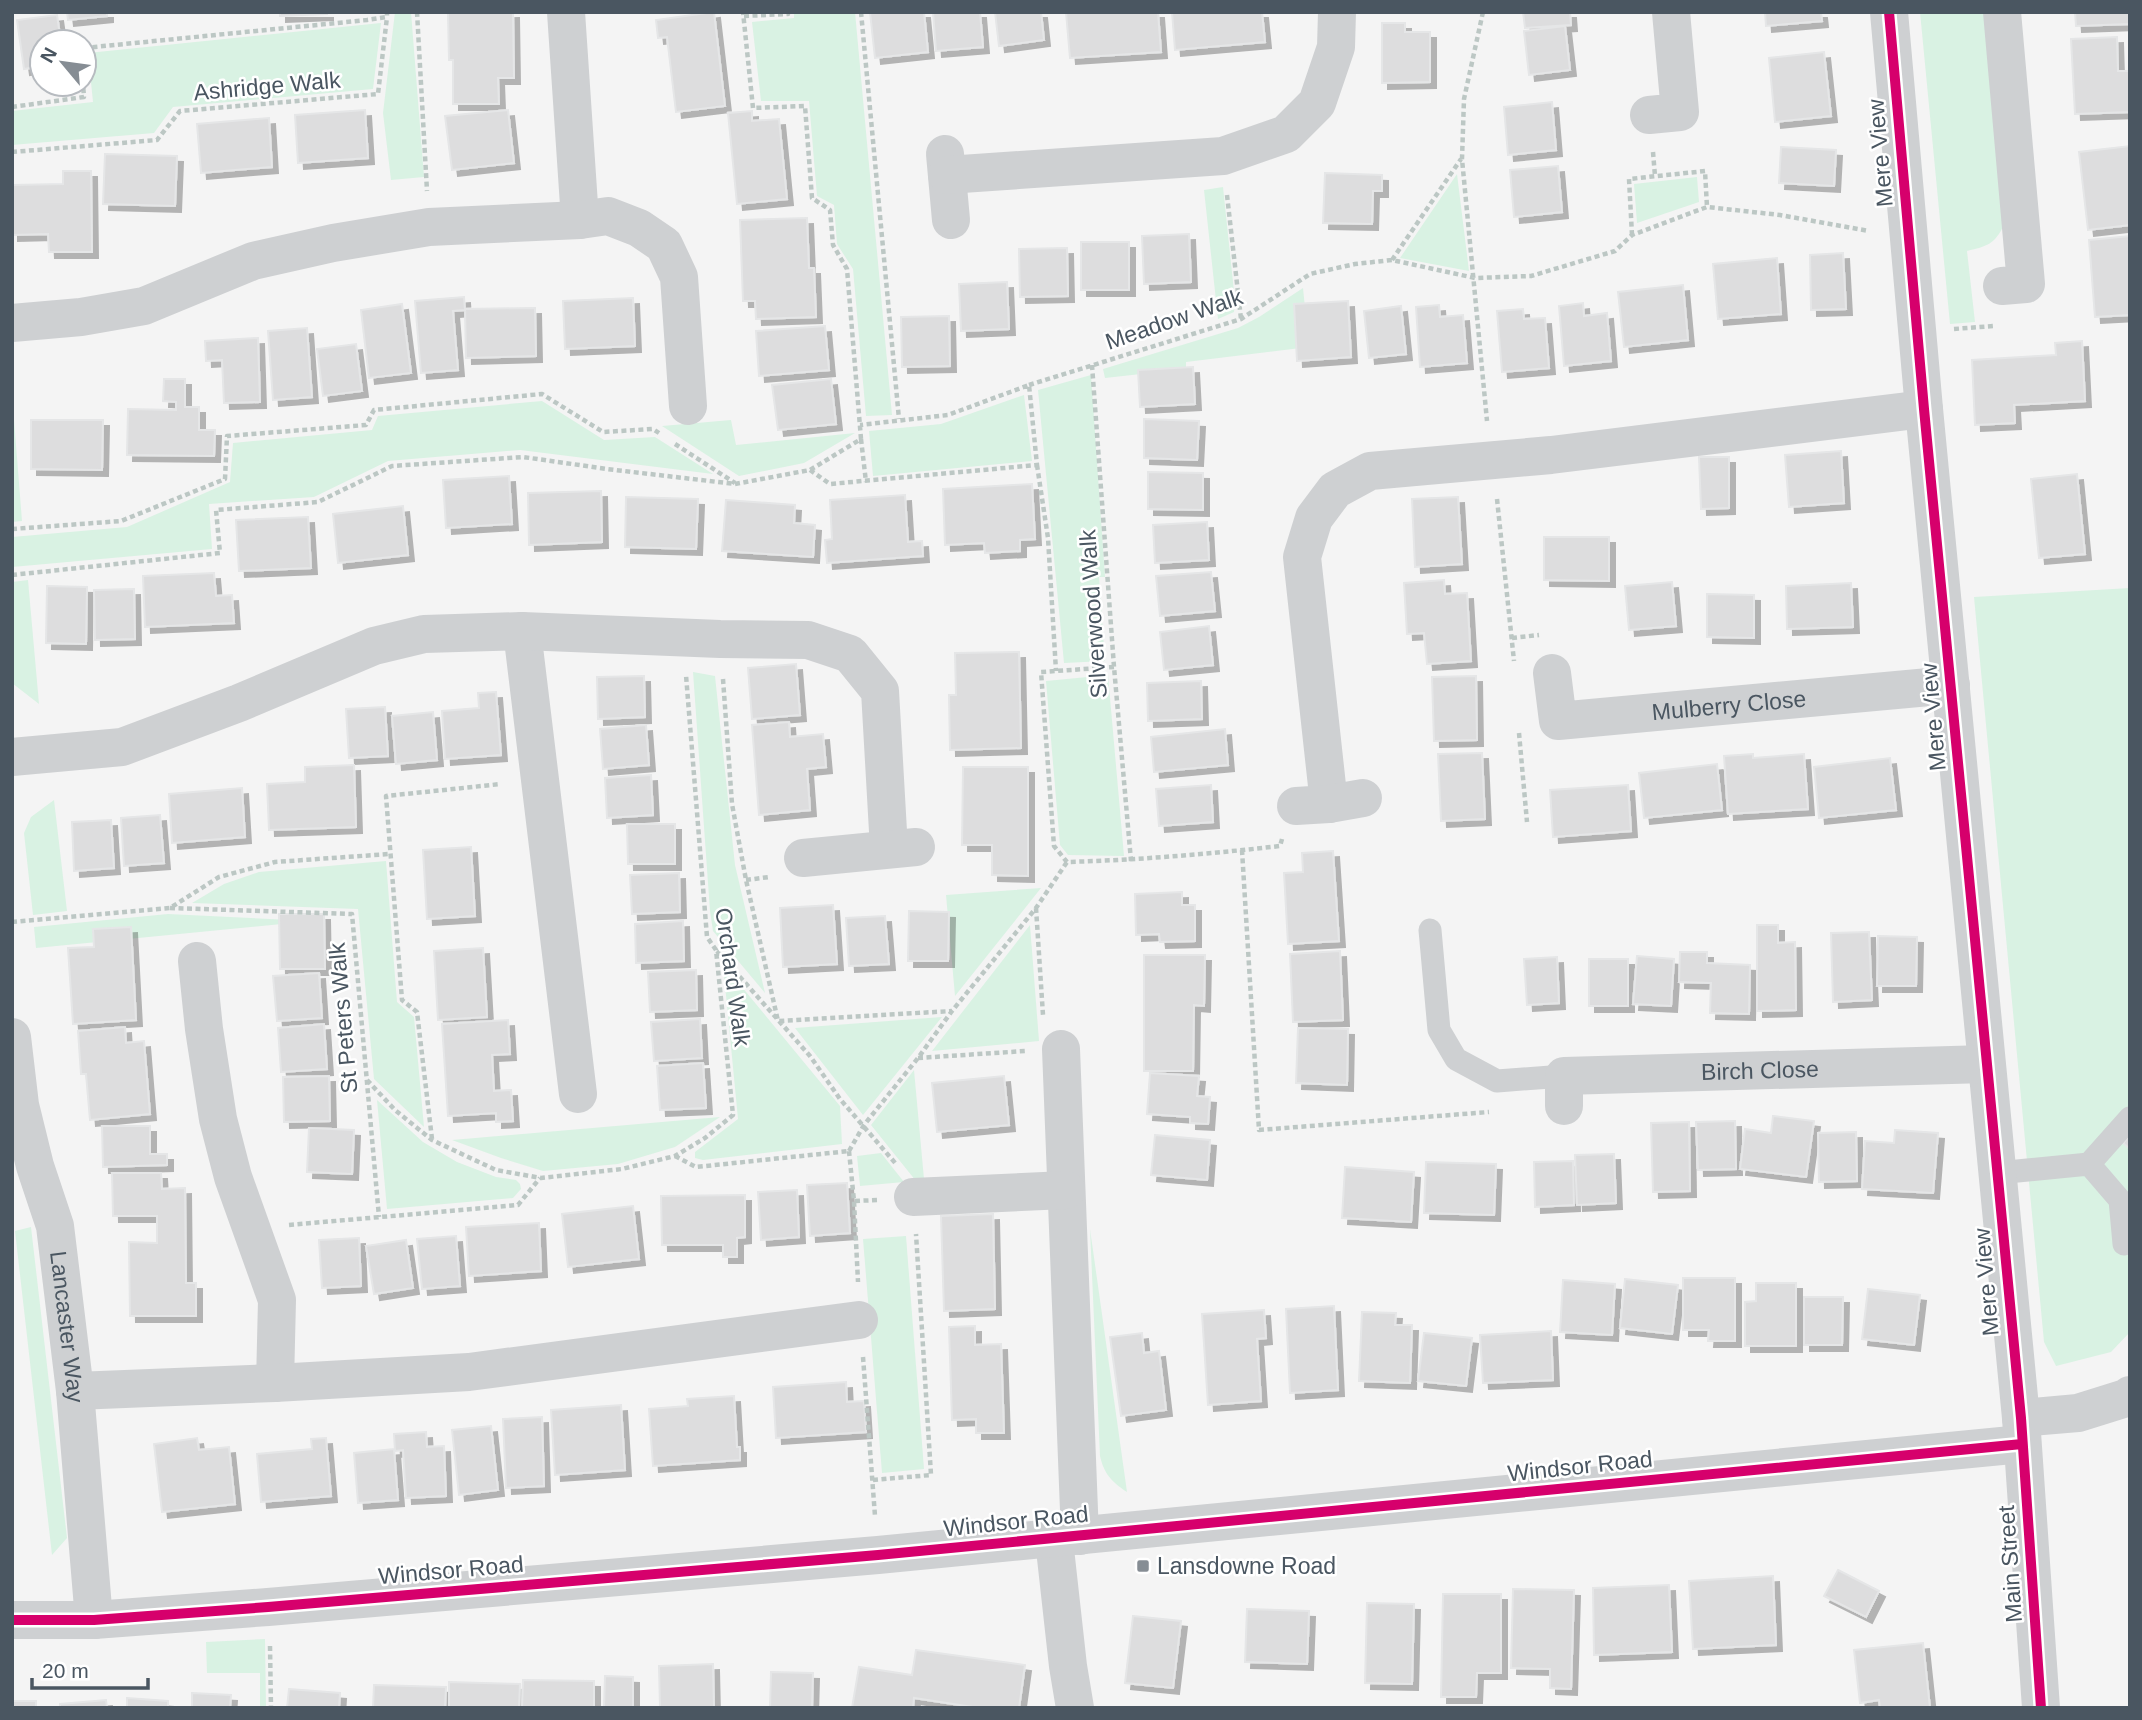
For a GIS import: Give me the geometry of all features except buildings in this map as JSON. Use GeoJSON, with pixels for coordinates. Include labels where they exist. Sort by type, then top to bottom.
{"type":"FeatureCollection","features":[{"type":"Feature","properties":{"kind":"street"},"geometry":{"type":"LineString","coordinates":[[566,12],[580,220]]}},
{"type":"Feature","properties":{"kind":"street"},"geometry":{"type":"LineString","coordinates":[[951,220],[946,164],[1223,156],[1286,134],[1317,103],[1336,47],[1337,12]]}},
{"type":"Feature","properties":{"kind":"street"},"geometry":{"type":"LineString","coordinates":[[1648,115],[1680,113],[1671,12]]}},
{"type":"Feature","properties":{"kind":"street","name":"Mere View"},"geometry":{"type":"LineString","coordinates":[[1889,12],[1924,409],[2022,1431]]}},
{"type":"Feature","properties":{"kind":"street"},"geometry":{"type":"LineString","coordinates":[[2002,286],[2026,284],[2003,12]]}},
{"type":"Feature","properties":{"kind":"street"},"geometry":{"type":"LineString","coordinates":[[12,323],[80,317],[144,306],[253,261],[333,243],[429,227],[580,220],[608,216],[639,228],[664,245],[679,277],[688,406]]}},
{"type":"Feature","properties":{"kind":"street"},"geometry":{"type":"LineString","coordinates":[[1329,802],[1302,557],[1314,517],[1335,490],[1370,471],[1551,455],[1924,409]]}},
{"type":"Feature","properties":{"kind":"street"},"geometry":{"type":"LineString","coordinates":[[522,631],[578,1094]]}},
{"type":"Feature","properties":{"kind":"street"},"geometry":{"type":"LineString","coordinates":[[12,757],[122,747],[239,704],[374,646],[424,634],[522,631],[808,640],[850,654],[880,691],[902,848],[803,858]]}},
{"type":"Feature","properties":{"kind":"street","name":"Mulberry Close"},"geometry":{"type":"LineString","coordinates":[[1552,673],[1558,721],[1951,685]]}},
{"type":"Feature","properties":{"kind":"street"},"geometry":{"type":"LineString","coordinates":[[197,961],[218,1119],[233,1177],[277,1300],[275,1383]]}},
{"type":"Feature","properties":{"kind":"street","name":"Lancaster Way"},"geometry":{"type":"LineString","coordinates":[[12,1037],[20,1105],[35,1166],[55,1226],[75,1391],[94,1620]]}},
{"type":"Feature","properties":{"kind":"street"},"geometry":{"type":"LineString","coordinates":[[1053,1049],[1066,1190],[1068,1666],[1075,1708]]}},
{"type":"Feature","properties":{"kind":"street","name":"Birch Close"},"geometry":{"type":"LineString","coordinates":[[1564,1091],[1986,1064]]}},
{"type":"Feature","properties":{"kind":"street"},"geometry":{"type":"LineString","coordinates":[[908,1186],[1066,1190]]}},
{"type":"Feature","properties":{"kind":"street"},"geometry":{"type":"LineString","coordinates":[[75,1391],[469,1372],[728,1349],[859,1320]]}},
{"type":"Feature","properties":{"kind":"street","name":"Windsor Road"},"geometry":{"type":"LineString","coordinates":[[12,1620],[94,1620],[268,1607],[1067,1538],[2022,1431],[2130,1395]]}},
{"type":"Feature","properties":{"kind":"street","name":"Main Street"},"geometry":{"type":"LineString","coordinates":[[2022,1431],[2041,1708]]}},
{"type":"Feature","properties":{"kind":"lane"},"geometry":{"type":"LineString","coordinates":[[1430,930],[1439,1030],[1456,1059],[1497,1081],[1564,1091]]}},
{"type":"Feature","properties":{"kind":"lane"},"geometry":{"type":"LineString","coordinates":[[1997,1173],[2089,1164],[2130,1118]]}},
{"type":"Feature","properties":{"kind":"lane"},"geometry":{"type":"LineString","coordinates":[[2089,1164],[2120,1200],[2124,1244]]}},
{"type":"Feature","properties":{"kind":"path"},"geometry":{"type":"LineString","coordinates":[[366,12],[367,20]]}},
{"type":"Feature","properties":{"kind":"path"},"geometry":{"type":"LineString","coordinates":[[417,12],[429,227]]}},
{"type":"Feature","properties":{"kind":"path"},"geometry":{"type":"LineString","coordinates":[[788,12],[744,14],[752,108],[805,106],[812,198],[830,210],[833,245],[846,269],[866,482]]}},
{"type":"Feature","properties":{"kind":"path"},"geometry":{"type":"LineString","coordinates":[[861,12],[899,419]]}},
{"type":"Feature","properties":{"kind":"path"},"geometry":{"type":"LineString","coordinates":[[1475,278],[1462,159],[1464,99],[1483,12]]}},
{"type":"Feature","properties":{"kind":"path"},"geometry":{"type":"LineString","coordinates":[[12,107],[78,98]]}},
{"type":"Feature","properties":{"kind":"path"},"geometry":{"type":"LineString","coordinates":[[1223,156],[1241,319]]}},
{"type":"Feature","properties":{"kind":"path"},"geometry":{"type":"LineString","coordinates":[[1392,260],[1462,159]]}},
{"type":"Feature","properties":{"kind":"path"},"geometry":{"type":"LineString","coordinates":[[1632,235],[1629,179],[1705,171],[1707,207]]}},
{"type":"Feature","properties":{"kind":"path"},"geometry":{"type":"LineString","coordinates":[[1918,333],[2006,324],[2002,286]]}},
{"type":"Feature","properties":{"kind":"path"},"geometry":{"type":"LineString","coordinates":[[1029,385],[1048,538],[1056,671]]}},
{"type":"Feature","properties":{"kind":"path"},"geometry":{"type":"LineString","coordinates":[[12,529],[121,521],[225,479],[227,436],[366,425],[374,410],[542,394],[603,432],[653,429],[663,436]]}},
{"type":"Feature","properties":{"kind":"path"},"geometry":{"type":"LineString","coordinates":[[12,575],[220,553],[216,510],[318,502],[392,466],[523,457],[736,484],[810,470],[861,439]]}},
{"type":"Feature","properties":{"kind":"path"},"geometry":{"type":"LineString","coordinates":[[673,443],[736,484]]}},
{"type":"Feature","properties":{"kind":"path"},"geometry":{"type":"LineString","coordinates":[[810,470],[830,484],[1037,465]]}},
{"type":"Feature","properties":{"kind":"path"},"geometry":{"type":"LineString","coordinates":[[1067,862],[1054,846],[1041,672],[1114,667]]}},
{"type":"Feature","properties":{"kind":"path"},"geometry":{"type":"LineString","coordinates":[[432,1140],[417,1012],[402,1000],[386,796],[539,780]]}},
{"type":"Feature","properties":{"kind":"path"},"geometry":{"type":"LineString","coordinates":[[1067,862],[1131,860],[1280,846]]}},
{"type":"Feature","properties":{"kind":"path"},"geometry":{"type":"LineString","coordinates":[[1242,850],[1259,1130],[1501,1111]]}},
{"type":"Feature","properties":{"kind":"path"},"geometry":{"type":"LineString","coordinates":[[675,1156],[695,1167],[849,1151],[864,1125],[918,1058],[952,1010],[1036,908],[1067,862]]}},
{"type":"Feature","properties":{"kind":"path"},"geometry":{"type":"LineString","coordinates":[[918,1058],[1053,1049],[1036,908]]}},
{"type":"Feature","properties":{"kind":"path"},"geometry":{"type":"LineString","coordinates":[[716,950],[810,1056],[908,1186],[931,1475],[873,1480]]}},
{"type":"Feature","properties":{"kind":"path"},"geometry":{"type":"LineString","coordinates":[[778,1021],[952,1010]]}},
{"type":"Feature","properties":{"kind":"path"},"geometry":{"type":"LineString","coordinates":[[251,1229],[518,1205],[541,1178]]}},
{"type":"Feature","properties":{"kind":"path"},"geometry":{"type":"LineString","coordinates":[[268,1607],[271,1708]]}},
{"type":"Feature","properties":{"kind":"green space"},"geometry":{"type":"Polygon","coordinates":[[[395,12],[411,12],[424,177],[391,180],[383,113],[395,12]]]}},
{"type":"Feature","properties":{"kind":"green space"},"geometry":{"type":"Polygon","coordinates":[[[794,12],[855,12],[892,415],[866,416],[853,269],[837,244],[834,205],[817,196],[809,101],[761,101],[752,22],[794,18],[794,12]]]}},
{"type":"Feature","properties":{"kind":"green space"},"geometry":{"type":"Polygon","coordinates":[[[1920,12],[1986,12],[2004,225],[1989,244],[1967,251],[1975,322],[1950,324],[1920,12]]]}},
{"type":"Feature","properties":{"kind":"green space"},"geometry":{"type":"Polygon","coordinates":[[[381,23],[373,89],[173,107],[154,133],[12,145],[12,111],[93,102],[93,98],[98,98],[98,52],[381,23]]]}},
{"type":"Feature","properties":{"kind":"green space"},"geometry":{"type":"Polygon","coordinates":[[[1457,174],[1469,271],[1400,258],[1457,174]]]}},
{"type":"Feature","properties":{"kind":"green space"},"geometry":{"type":"Polygon","coordinates":[[[1697,177],[1699,202],[1637,223],[1634,184],[1697,177]]]}},
{"type":"Feature","properties":{"kind":"green space"},"geometry":{"type":"Polygon","coordinates":[[[1223,187],[1235,301],[1234,312],[1218,319],[1204,190],[1223,187]]]}},
{"type":"Feature","properties":{"kind":"green space"},"geometry":{"type":"Polygon","coordinates":[[[1303,288],[1309,347],[1186,362],[1186,369],[1105,378],[1103,369],[1238,328],[1303,288]]]}},
{"type":"Feature","properties":{"kind":"green space"},"geometry":{"type":"Polygon","coordinates":[[[1091,375],[1105,577],[1099,577],[1105,661],[1064,663],[1038,390],[1091,375]]]}},
{"type":"Feature","properties":{"kind":"green space"},"geometry":{"type":"Polygon","coordinates":[[[12,394],[22,521],[12,522],[12,394]]]}},
{"type":"Feature","properties":{"kind":"green space"},"geometry":{"type":"Polygon","coordinates":[[[1024,395],[1032,461],[873,476],[869,431],[941,424],[1024,395]]]}},
{"type":"Feature","properties":{"kind":"green space"},"geometry":{"type":"Polygon","coordinates":[[[542,401],[604,440],[655,437],[713,474],[520,450],[388,461],[314,497],[209,504],[212,549],[12,567],[12,537],[127,527],[230,482],[233,443],[372,430],[378,416],[542,401]]]}},
{"type":"Feature","properties":{"kind":"green space"},"geometry":{"type":"Polygon","coordinates":[[[731,420],[736,445],[855,433],[804,463],[739,476],[662,426],[731,420]]]}},
{"type":"Feature","properties":{"kind":"green space"},"geometry":{"type":"Polygon","coordinates":[[[28,580],[39,704],[12,683],[12,582],[28,580]]]}},
{"type":"Feature","properties":{"kind":"green space"},"geometry":{"type":"Polygon","coordinates":[[[2130,588],[2130,1332],[2111,1352],[2056,1366],[2044,1342],[1974,597],[2130,588]]]}},
{"type":"Feature","properties":{"kind":"green space"},"geometry":{"type":"Polygon","coordinates":[[[693,672],[715,676],[735,865],[765,993],[713,931],[693,672]]]}},
{"type":"Feature","properties":{"kind":"green space"},"geometry":{"type":"Polygon","coordinates":[[[1108,675],[1124,856],[1068,855],[1060,845],[1046,681],[1108,675]]]}},
{"type":"Feature","properties":{"kind":"green space"},"geometry":{"type":"Polygon","coordinates":[[[54,800],[67,911],[33,915],[24,833],[31,817],[54,800]]]}},
{"type":"Feature","properties":{"kind":"green space"},"geometry":{"type":"Polygon","coordinates":[[[386,861],[397,1002],[414,1017],[424,1127],[374,1079],[358,909],[192,903],[224,884],[259,872],[386,861]]]}},
{"type":"Feature","properties":{"kind":"green space"},"geometry":{"type":"Polygon","coordinates":[[[1041,888],[955,996],[946,895],[1041,888]]]}},
{"type":"Feature","properties":{"kind":"green space"},"geometry":{"type":"Polygon","coordinates":[[[168,914],[312,921],[36,948],[34,927],[168,914]]]}},
{"type":"Feature","properties":{"kind":"green space"},"geometry":{"type":"Polygon","coordinates":[[[1030,925],[1039,1041],[932,1051],[1030,925]]]}},
{"type":"Feature","properties":{"kind":"green space"},"geometry":{"type":"Polygon","coordinates":[[[723,964],[840,1106],[842,1144],[703,1160],[695,1158],[695,1152],[738,1119],[723,964]]]}},
{"type":"Feature","properties":{"kind":"green space"},"geometry":{"type":"Polygon","coordinates":[[[942,1017],[863,1115],[795,1028],[942,1017]]]}},
{"type":"Feature","properties":{"kind":"green space"},"geometry":{"type":"Polygon","coordinates":[[[914,1070],[924,1179],[916,1181],[871,1125],[914,1070]]]}},
{"type":"Feature","properties":{"kind":"green space"},"geometry":{"type":"Polygon","coordinates":[[[377,1100],[423,1142],[457,1162],[496,1177],[516,1180],[521,1189],[513,1198],[387,1209],[377,1100]]]}},
{"type":"Feature","properties":{"kind":"green space"},"geometry":{"type":"Polygon","coordinates":[[[720,1117],[675,1147],[618,1164],[543,1171],[452,1140],[720,1117]]]}},
{"type":"Feature","properties":{"kind":"green space"},"geometry":{"type":"Polygon","coordinates":[[[881,1153],[904,1182],[860,1186],[857,1156],[881,1153]]]}},
{"type":"Feature","properties":{"kind":"green space"},"geometry":{"type":"Polygon","coordinates":[[[31,1227],[67,1538],[52,1555],[15,1231],[31,1227]]]}},
{"type":"Feature","properties":{"kind":"green space"},"geometry":{"type":"Polygon","coordinates":[[[1090,1229],[1127,1492],[1109,1477],[1100,1456],[1090,1229]]]}},
{"type":"Feature","properties":{"kind":"green space"},"geometry":{"type":"Polygon","coordinates":[[[906,1236],[924,1469],[882,1473],[863,1239],[906,1236]]]}},
{"type":"Feature","properties":{"kind":"green space"},"geometry":{"type":"Polygon","coordinates":[[[265,1639],[266,1708],[260,1708],[260,1673],[207,1673],[206,1642],[265,1639]]]}},
{"type":"Feature","properties":{"kind":"cycle path"},"geometry":{"type":"LineString","coordinates":[[1889,12],[1924,409],[2021,1418],[2041,1708]]}},
{"type":"Feature","properties":{"kind":"cycle path"},"geometry":{"type":"LineString","coordinates":[[12,1620],[94,1620],[268,1607],[878,1555],[2022,1444]]}},
{"type":"Feature","properties":{"kind":"place","name":"Lansdowne Road"},"geometry":{"type":"Point","coordinates":[1143,1566]}}]}
